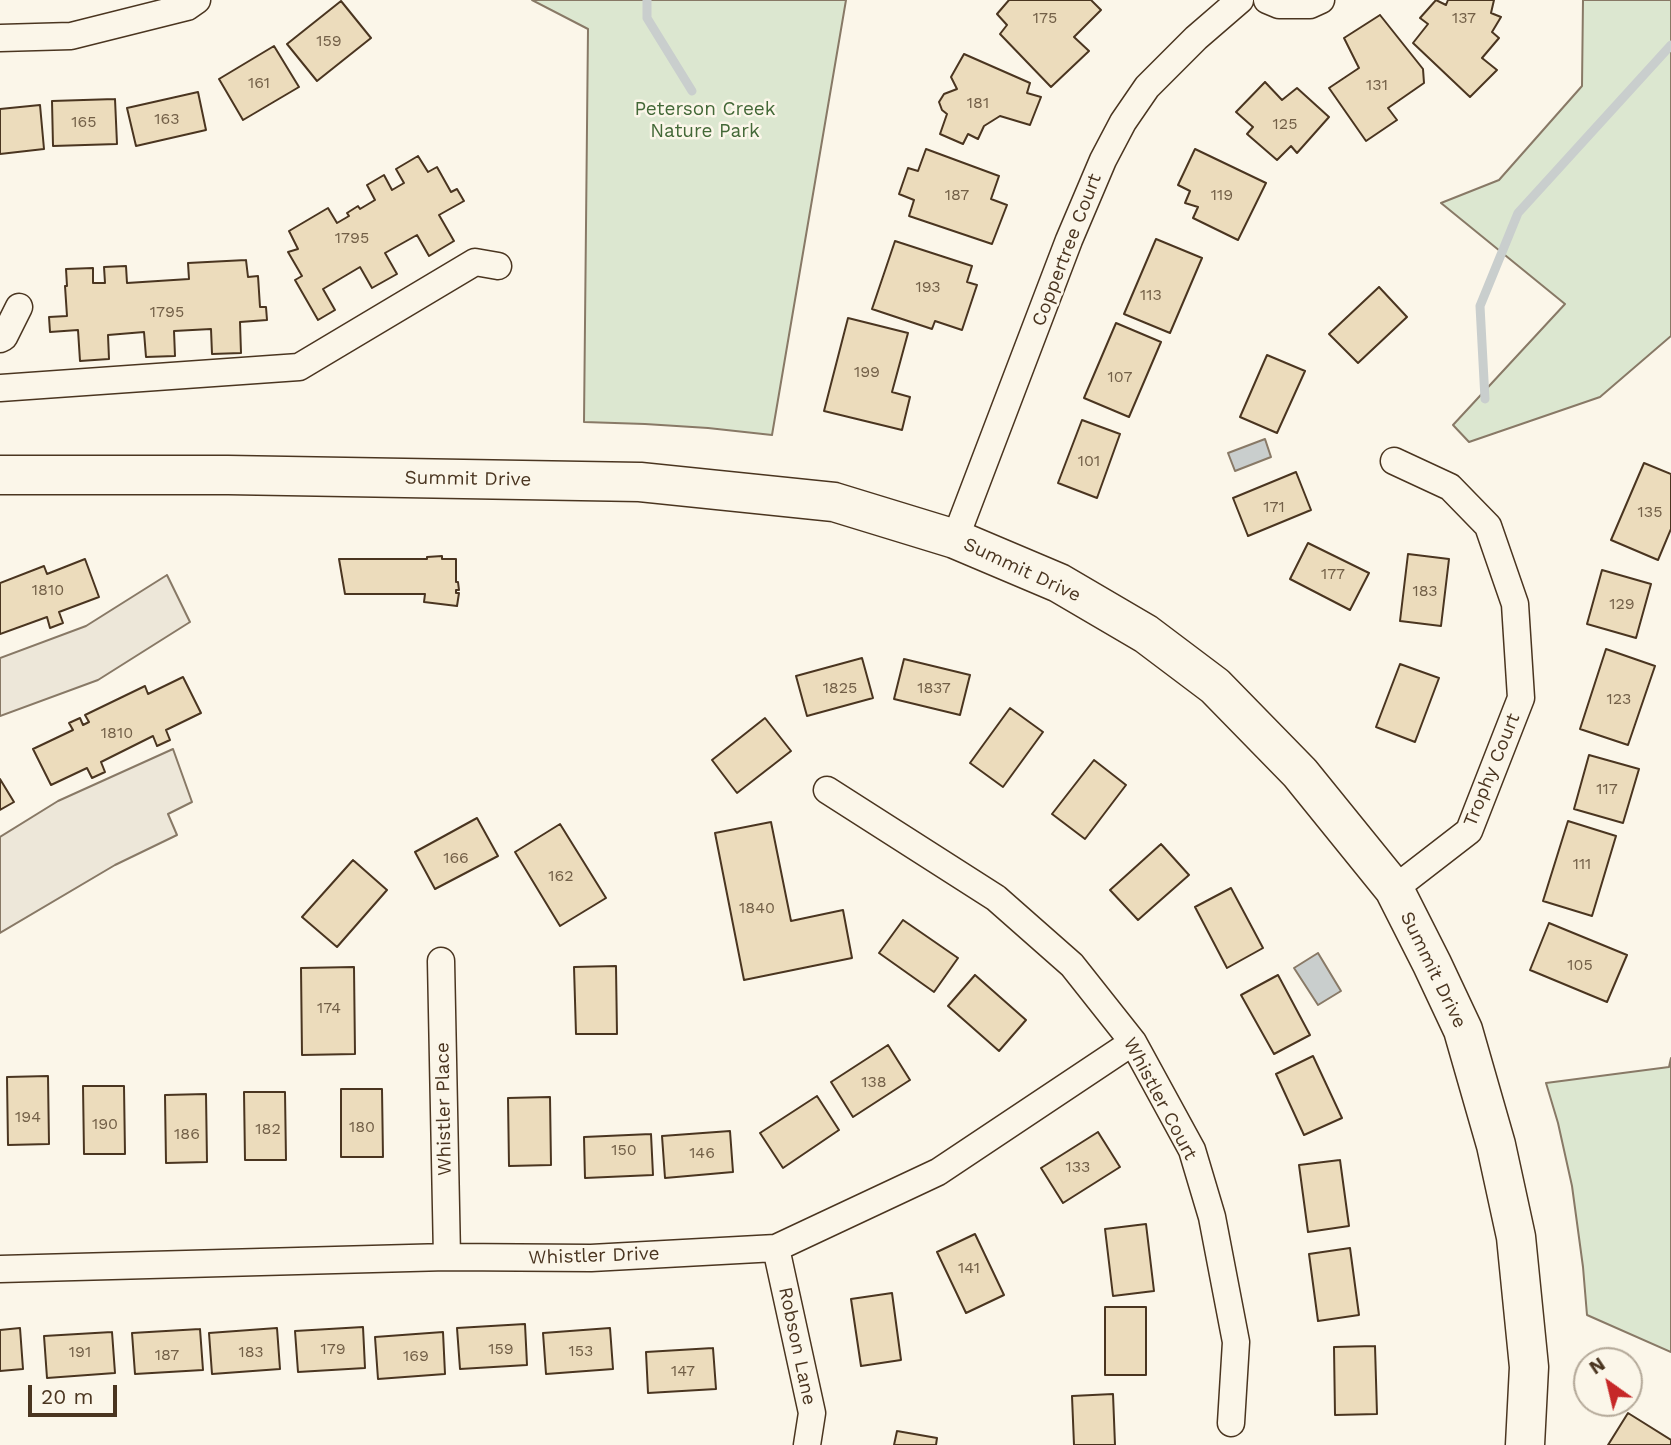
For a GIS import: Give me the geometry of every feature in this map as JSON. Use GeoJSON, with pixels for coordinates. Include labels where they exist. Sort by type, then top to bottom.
{"type":"FeatureCollection","features":[{"type":"Feature","properties":{"kind":"main road","name":"Summit Drive"},"geometry":{"type":"LineString","coordinates":[[0,475],[228,475],[640,482],[834,502],[956,539],[1059,583],[1146,634],[1215,687],[1300,773],[1394,889],[1463,1030],[1496,1145],[1516,1237],[1529,1367],[1525,1445]]}},
{"type":"Feature","properties":{"kind":"street"},"geometry":{"type":"LineString","coordinates":[[0,38],[71,36],[187,7],[197,0]]}},
{"type":"Feature","properties":{"kind":"street","name":"Coppertree Court"},"geometry":{"type":"LineString","coordinates":[[956,539],[1102,159],[1147,88],[1196,38],[1240,0]]}},
{"type":"Feature","properties":{"kind":"street"},"geometry":{"type":"LineString","coordinates":[[1267,0],[1279,5],[1310,5],[1321,0]]}},
{"type":"Feature","properties":{"kind":"street"},"geometry":{"type":"LineString","coordinates":[[0,388],[299,367],[475,262],[498,266]]}},
{"type":"Feature","properties":{"kind":"street"},"geometry":{"type":"LineString","coordinates":[[0,339],[4,337],[19,307]]}},
{"type":"Feature","properties":{"kind":"street","name":"Trophy Court"},"geometry":{"type":"LineString","coordinates":[[1394,461],[1450,486],[1488,526],[1515,604],[1521,698],[1469,831],[1394,889]]}},
{"type":"Feature","properties":{"kind":"street","name":"Whistler Court"},"geometry":{"type":"LineString","coordinates":[[827,790],[996,898],[1072,965],[1133,1042],[1192,1150],[1212,1217],[1236,1342],[1231,1423]]}},
{"type":"Feature","properties":{"kind":"street","name":"Whistler Place"},"geometry":{"type":"LineString","coordinates":[[441,961],[447,1257]]}},
{"type":"Feature","properties":{"kind":"street","name":"Whistler Drive"},"geometry":{"type":"LineString","coordinates":[[0,1269],[447,1257],[591,1258],[776,1248],[938,1172],[1133,1042]]}},
{"type":"Feature","properties":{"kind":"street","name":"Robson Lane"},"geometry":{"type":"LineString","coordinates":[[776,1248],[812,1413],[807,1445]]}},
{"type":"Feature","properties":{"kind":"green space","name":"Peterson Creek Nature Park"},"geometry":{"type":"Polygon","coordinates":[[[532,0],[846,0],[772,435],[708,428],[584,422],[588,29],[532,0]]]}},
{"type":"Feature","properties":{"kind":"green space"},"geometry":{"type":"Polygon","coordinates":[[[1583,0],[1671,0],[1671,336],[1600,397],[1469,442],[1453,425],[1565,304],[1441,203],[1499,180],[1582,86],[1583,0]]]}},
{"type":"Feature","properties":{"kind":"green space"},"geometry":{"type":"Polygon","coordinates":[[[1671,1058],[1671,1352],[1587,1315],[1572,1186],[1546,1083],[1669,1067],[1671,1058]]]}},
{"type":"Feature","properties":{"kind":"shaded area"},"geometry":{"type":"Polygon","coordinates":[[[1265,439],[1271,457],[1235,471],[1228,453],[1265,439]]]}},
{"type":"Feature","properties":{"kind":"shaded area"},"geometry":{"type":"Polygon","coordinates":[[[167,575],[190,622],[98,680],[0,716],[0,658],[86,626],[167,575]]]}},
{"type":"Feature","properties":{"kind":"shaded area"},"geometry":{"type":"Polygon","coordinates":[[[173,749],[192,802],[168,814],[177,835],[115,865],[0,933],[0,837],[58,801],[173,749]]]}},
{"type":"Feature","properties":{"kind":"shaded area"},"geometry":{"type":"Polygon","coordinates":[[[1318,953],[1341,991],[1318,1005],[1294,968],[1318,953]]]}},
{"type":"Feature","properties":{"kind":"building"},"geometry":{"type":"Polygon","coordinates":[[[1009,0],[1091,0],[1101,10],[1074,37],[1089,51],[1051,87],[1000,34],[1007,25],[997,14],[1009,0]]]}},
{"type":"Feature","properties":{"kind":"building"},"geometry":{"type":"Polygon","coordinates":[[[1436,0],[1446,5],[1448,0],[1494,0],[1491,13],[1501,17],[1492,32],[1499,38],[1482,58],[1497,70],[1470,97],[1413,43],[1428,24],[1420,18],[1436,0]]]}},
{"type":"Feature","properties":{"kind":"building"},"geometry":{"type":"Polygon","coordinates":[[[341,1],[371,38],[317,81],[287,44],[341,1]]]}},
{"type":"Feature","properties":{"kind":"building"},"geometry":{"type":"Polygon","coordinates":[[[1380,15],[1423,69],[1424,83],[1388,108],[1397,120],[1366,141],[1329,88],[1359,68],[1344,38],[1380,15]]]}},
{"type":"Feature","properties":{"kind":"building"},"geometry":{"type":"Polygon","coordinates":[[[274,46],[299,87],[243,120],[219,79],[274,46]]]}},
{"type":"Feature","properties":{"kind":"building"},"geometry":{"type":"Polygon","coordinates":[[[964,54],[1030,83],[1027,93],[1041,97],[1030,125],[1000,116],[984,126],[978,139],[968,134],[963,144],[940,134],[947,114],[939,102],[944,94],[957,89],[951,77],[964,54]]]}},
{"type":"Feature","properties":{"kind":"building"},"geometry":{"type":"Polygon","coordinates":[[[1265,82],[1282,100],[1297,88],[1329,117],[1297,153],[1291,146],[1277,160],[1247,134],[1253,127],[1236,112],[1265,82]]]}},
{"type":"Feature","properties":{"kind":"building"},"geometry":{"type":"Polygon","coordinates":[[[198,92],[206,130],[136,146],[127,108],[198,92]]]}},
{"type":"Feature","properties":{"kind":"building"},"geometry":{"type":"Polygon","coordinates":[[[115,99],[117,144],[53,146],[52,101],[115,99]]]}},
{"type":"Feature","properties":{"kind":"building"},"geometry":{"type":"Polygon","coordinates":[[[40,105],[44,149],[0,154],[0,109],[40,105]]]}},
{"type":"Feature","properties":{"kind":"building"},"geometry":{"type":"Polygon","coordinates":[[[926,149],[999,176],[991,199],[1007,205],[992,244],[909,216],[914,200],[899,194],[908,168],[918,171],[926,149]]]}},
{"type":"Feature","properties":{"kind":"building"},"geometry":{"type":"Polygon","coordinates":[[[1195,149],[1266,183],[1238,240],[1193,218],[1198,207],[1185,203],[1190,191],[1178,185],[1195,149]]]}},
{"type":"Feature","properties":{"kind":"building"},"geometry":{"type":"Polygon","coordinates":[[[418,156],[428,172],[437,167],[451,192],[457,189],[464,201],[439,215],[454,241],[429,256],[417,235],[385,253],[397,274],[372,288],[360,267],[323,289],[335,310],[318,320],[295,280],[302,276],[288,252],[298,249],[289,231],[328,208],[337,223],[349,216],[347,213],[358,206],[360,209],[375,200],[367,185],[384,175],[392,190],[404,183],[396,169],[418,156]]]}},
{"type":"Feature","properties":{"kind":"building"},"geometry":{"type":"Polygon","coordinates":[[[1156,239],[1202,258],[1170,333],[1124,314],[1156,239]]]}},
{"type":"Feature","properties":{"kind":"building"},"geometry":{"type":"Polygon","coordinates":[[[895,241],[972,266],[967,282],[977,285],[962,330],[935,321],[932,329],[872,309],[895,241]]]}},
{"type":"Feature","properties":{"kind":"building"},"geometry":{"type":"Polygon","coordinates":[[[246,260],[248,277],[258,276],[260,307],[266,307],[267,320],[240,322],[241,353],[212,354],[211,329],[174,331],[175,356],[146,357],[144,332],[108,335],[109,359],[80,361],[78,330],[50,332],[49,317],[67,316],[66,269],[93,268],[93,283],[105,283],[104,267],[126,266],[127,283],[189,279],[188,263],[246,260]]]}},
{"type":"Feature","properties":{"kind":"building"},"geometry":{"type":"Polygon","coordinates":[[[1379,287],[1407,317],[1358,363],[1329,334],[1379,287]]]}},
{"type":"Feature","properties":{"kind":"building"},"geometry":{"type":"Polygon","coordinates":[[[848,318],[908,333],[892,392],[910,397],[902,430],[824,411],[848,318]]]}},
{"type":"Feature","properties":{"kind":"building"},"geometry":{"type":"Polygon","coordinates":[[[1116,323],[1161,342],[1129,417],[1084,398],[1116,323]]]}},
{"type":"Feature","properties":{"kind":"building"},"geometry":{"type":"Polygon","coordinates":[[[1267,355],[1305,371],[1277,433],[1240,417],[1267,355]]]}},
{"type":"Feature","properties":{"kind":"building"},"geometry":{"type":"Polygon","coordinates":[[[1082,420],[1120,434],[1097,498],[1058,483],[1082,420]]]}},
{"type":"Feature","properties":{"kind":"building"},"geometry":{"type":"Polygon","coordinates":[[[1644,463],[1671,474],[1671,529],[1658,560],[1611,540],[1644,463]]]}},
{"type":"Feature","properties":{"kind":"building"},"geometry":{"type":"Polygon","coordinates":[[[1296,472],[1311,510],[1248,536],[1233,498],[1296,472]]]}},
{"type":"Feature","properties":{"kind":"building"},"geometry":{"type":"Polygon","coordinates":[[[1308,543],[1369,573],[1350,610],[1290,579],[1308,543]]]}},
{"type":"Feature","properties":{"kind":"building"},"geometry":{"type":"Polygon","coordinates":[[[1408,554],[1449,559],[1441,626],[1400,621],[1408,554]]]}},
{"type":"Feature","properties":{"kind":"building"},"geometry":{"type":"Polygon","coordinates":[[[442,556],[442,559],[456,559],[456,582],[459,590],[456,590],[456,593],[459,593],[457,606],[424,602],[425,594],[345,594],[339,559],[427,559],[442,556]]]}},
{"type":"Feature","properties":{"kind":"building"},"geometry":{"type":"Polygon","coordinates":[[[85,559],[99,597],[59,612],[63,623],[50,628],[47,617],[0,634],[0,583],[44,566],[47,574],[85,559]]]}},
{"type":"Feature","properties":{"kind":"building"},"geometry":{"type":"Polygon","coordinates":[[[1602,570],[1651,584],[1636,638],[1587,624],[1602,570]]]}},
{"type":"Feature","properties":{"kind":"building"},"geometry":{"type":"Polygon","coordinates":[[[1606,649],[1655,666],[1628,745],[1580,729],[1606,649]]]}},
{"type":"Feature","properties":{"kind":"building"},"geometry":{"type":"Polygon","coordinates":[[[862,658],[873,698],[807,716],[796,676],[862,658]]]}},
{"type":"Feature","properties":{"kind":"building"},"geometry":{"type":"Polygon","coordinates":[[[904,659],[970,675],[960,715],[894,699],[904,659]]]}},
{"type":"Feature","properties":{"kind":"building"},"geometry":{"type":"Polygon","coordinates":[[[1400,664],[1439,678],[1415,742],[1376,727],[1400,664]]]}},
{"type":"Feature","properties":{"kind":"building"},"geometry":{"type":"Polygon","coordinates":[[[183,677],[201,713],[166,730],[170,740],[157,746],[153,736],[101,762],[105,772],[92,778],[87,768],[51,785],[33,749],[73,730],[69,723],[80,718],[83,725],[89,722],[85,715],[145,686],[148,694],[183,677]]]}},
{"type":"Feature","properties":{"kind":"building"},"geometry":{"type":"Polygon","coordinates":[[[1010,708],[1043,732],[1003,787],[970,763],[1010,708]]]}},
{"type":"Feature","properties":{"kind":"building"},"geometry":{"type":"Polygon","coordinates":[[[765,718],[791,751],[737,793],[712,760],[765,718]]]}},
{"type":"Feature","properties":{"kind":"building"},"geometry":{"type":"Polygon","coordinates":[[[1589,755],[1639,769],[1623,823],[1574,809],[1589,755]]]}},
{"type":"Feature","properties":{"kind":"building"},"geometry":{"type":"Polygon","coordinates":[[[1094,760],[1126,785],[1085,839],[1052,814],[1094,760]]]}},
{"type":"Feature","properties":{"kind":"building"},"geometry":{"type":"Polygon","coordinates":[[[0,779],[14,802],[0,810],[0,779]]]}},
{"type":"Feature","properties":{"kind":"building"},"geometry":{"type":"Polygon","coordinates":[[[477,818],[498,856],[435,889],[415,852],[477,818]]]}},
{"type":"Feature","properties":{"kind":"building"},"geometry":{"type":"Polygon","coordinates":[[[1568,821],[1616,836],[1592,916],[1543,901],[1568,821]]]}},
{"type":"Feature","properties":{"kind":"building"},"geometry":{"type":"Polygon","coordinates":[[[771,822],[791,921],[843,910],[852,958],[744,980],[715,833],[771,822]]]}},
{"type":"Feature","properties":{"kind":"building"},"geometry":{"type":"Polygon","coordinates":[[[560,824],[606,898],[560,926],[515,852],[560,824]]]}},
{"type":"Feature","properties":{"kind":"building"},"geometry":{"type":"Polygon","coordinates":[[[1161,844],[1189,875],[1138,920],[1110,890],[1161,844]]]}},
{"type":"Feature","properties":{"kind":"building"},"geometry":{"type":"Polygon","coordinates":[[[353,860],[387,890],[337,947],[302,917],[353,860]]]}},
{"type":"Feature","properties":{"kind":"building"},"geometry":{"type":"Polygon","coordinates":[[[1231,888],[1263,948],[1227,968],[1195,907],[1231,888]]]}},
{"type":"Feature","properties":{"kind":"building"},"geometry":{"type":"Polygon","coordinates":[[[903,920],[958,958],[934,992],[879,953],[903,920]]]}},
{"type":"Feature","properties":{"kind":"building"},"geometry":{"type":"Polygon","coordinates":[[[1549,923],[1627,955],[1607,1002],[1530,970],[1549,923]]]}},
{"type":"Feature","properties":{"kind":"building"},"geometry":{"type":"Polygon","coordinates":[[[616,966],[617,1034],[576,1034],[574,967],[616,966]]]}},
{"type":"Feature","properties":{"kind":"building"},"geometry":{"type":"Polygon","coordinates":[[[354,967],[355,1054],[302,1055],[301,968],[354,967]]]}},
{"type":"Feature","properties":{"kind":"building"},"geometry":{"type":"Polygon","coordinates":[[[975,975],[1026,1020],[999,1051],[948,1006],[975,975]]]}},
{"type":"Feature","properties":{"kind":"building"},"geometry":{"type":"Polygon","coordinates":[[[1278,975],[1310,1035],[1274,1054],[1241,995],[1278,975]]]}},
{"type":"Feature","properties":{"kind":"building"},"geometry":{"type":"Polygon","coordinates":[[[888,1045],[910,1080],[853,1117],[831,1082],[888,1045]]]}},
{"type":"Feature","properties":{"kind":"building"},"geometry":{"type":"Polygon","coordinates":[[[1313,1056],[1342,1118],[1304,1135],[1276,1074],[1313,1056]]]}},
{"type":"Feature","properties":{"kind":"building"},"geometry":{"type":"Polygon","coordinates":[[[48,1076],[49,1144],[8,1145],[7,1077],[48,1076]]]}},
{"type":"Feature","properties":{"kind":"building"},"geometry":{"type":"Polygon","coordinates":[[[83,1086],[124,1086],[125,1154],[84,1154],[83,1086]]]}},
{"type":"Feature","properties":{"kind":"building"},"geometry":{"type":"Polygon","coordinates":[[[341,1089],[382,1089],[383,1157],[341,1157],[341,1089]]]}},
{"type":"Feature","properties":{"kind":"building"},"geometry":{"type":"Polygon","coordinates":[[[244,1092],[285,1092],[286,1160],[245,1160],[244,1092]]]}},
{"type":"Feature","properties":{"kind":"building"},"geometry":{"type":"Polygon","coordinates":[[[206,1094],[207,1162],[166,1163],[165,1095],[206,1094]]]}},
{"type":"Feature","properties":{"kind":"building"},"geometry":{"type":"Polygon","coordinates":[[[817,1096],[839,1130],[783,1168],[760,1133],[817,1096]]]}},
{"type":"Feature","properties":{"kind":"building"},"geometry":{"type":"Polygon","coordinates":[[[550,1097],[551,1165],[509,1166],[508,1098],[550,1097]]]}},
{"type":"Feature","properties":{"kind":"building"},"geometry":{"type":"Polygon","coordinates":[[[730,1131],[733,1172],[665,1178],[662,1136],[730,1131]]]}},
{"type":"Feature","properties":{"kind":"building"},"geometry":{"type":"Polygon","coordinates":[[[1098,1132],[1120,1167],[1063,1203],[1041,1168],[1098,1132]]]}},
{"type":"Feature","properties":{"kind":"building"},"geometry":{"type":"Polygon","coordinates":[[[651,1134],[653,1175],[585,1178],[584,1137],[651,1134]]]}},
{"type":"Feature","properties":{"kind":"building"},"geometry":{"type":"Polygon","coordinates":[[[1340,1160],[1349,1226],[1308,1232],[1299,1165],[1340,1160]]]}},
{"type":"Feature","properties":{"kind":"building"},"geometry":{"type":"Polygon","coordinates":[[[1146,1224],[1154,1291],[1113,1296],[1105,1229],[1146,1224]]]}},
{"type":"Feature","properties":{"kind":"building"},"geometry":{"type":"Polygon","coordinates":[[[975,1234],[1004,1295],[966,1313],[937,1252],[975,1234]]]}},
{"type":"Feature","properties":{"kind":"building"},"geometry":{"type":"Polygon","coordinates":[[[1350,1248],[1359,1315],[1318,1321],[1309,1254],[1350,1248]]]}},
{"type":"Feature","properties":{"kind":"building"},"geometry":{"type":"Polygon","coordinates":[[[892,1293],[901,1360],[861,1366],[851,1299],[892,1293]]]}},
{"type":"Feature","properties":{"kind":"building"},"geometry":{"type":"Polygon","coordinates":[[[1105,1307],[1146,1307],[1146,1375],[1105,1375],[1105,1307]]]}},
{"type":"Feature","properties":{"kind":"building"},"geometry":{"type":"Polygon","coordinates":[[[525,1324],[527,1365],[460,1369],[457,1328],[525,1324]]]}},
{"type":"Feature","properties":{"kind":"building"},"geometry":{"type":"Polygon","coordinates":[[[363,1327],[365,1368],[298,1372],[295,1331],[363,1327]]]}},
{"type":"Feature","properties":{"kind":"building"},"geometry":{"type":"Polygon","coordinates":[[[20,1328],[23,1369],[0,1371],[0,1330],[20,1328]]]}},
{"type":"Feature","properties":{"kind":"building"},"geometry":{"type":"Polygon","coordinates":[[[277,1328],[280,1369],[212,1374],[209,1333],[277,1328]]]}},
{"type":"Feature","properties":{"kind":"building"},"geometry":{"type":"Polygon","coordinates":[[[610,1328],[613,1369],[546,1374],[543,1333],[610,1328]]]}},
{"type":"Feature","properties":{"kind":"building"},"geometry":{"type":"Polygon","coordinates":[[[200,1329],[203,1370],[135,1374],[132,1333],[200,1329]]]}},
{"type":"Feature","properties":{"kind":"building"},"geometry":{"type":"Polygon","coordinates":[[[112,1332],[115,1373],[47,1378],[44,1336],[112,1332]]]}},
{"type":"Feature","properties":{"kind":"building"},"geometry":{"type":"Polygon","coordinates":[[[443,1332],[445,1374],[378,1379],[375,1337],[443,1332]]]}},
{"type":"Feature","properties":{"kind":"building"},"geometry":{"type":"Polygon","coordinates":[[[1375,1346],[1377,1414],[1335,1415],[1334,1347],[1375,1346]]]}},
{"type":"Feature","properties":{"kind":"building"},"geometry":{"type":"Polygon","coordinates":[[[713,1348],[716,1389],[648,1393],[646,1352],[713,1348]]]}},
{"type":"Feature","properties":{"kind":"building"},"geometry":{"type":"Polygon","coordinates":[[[1113,1394],[1115,1445],[1074,1445],[1072,1396],[1113,1394]]]}},
{"type":"Feature","properties":{"kind":"building"},"geometry":{"type":"Polygon","coordinates":[[[1626,1417],[1634,1417],[1671,1440],[1671,1445],[1608,1445],[1626,1417]]]}},
{"type":"Feature","properties":{"kind":"building"},"geometry":{"type":"Polygon","coordinates":[[[897,1431],[937,1438],[936,1445],[894,1445],[897,1431]]]}},
{"type":"Feature","properties":{"kind":"waterway"},"geometry":{"type":"LineString","coordinates":[[647,0],[647,18],[692,91]]}},
{"type":"Feature","properties":{"kind":"waterway"},"geometry":{"type":"LineString","coordinates":[[1485,399],[1480,306],[1518,213],[1671,45]]}}]}
